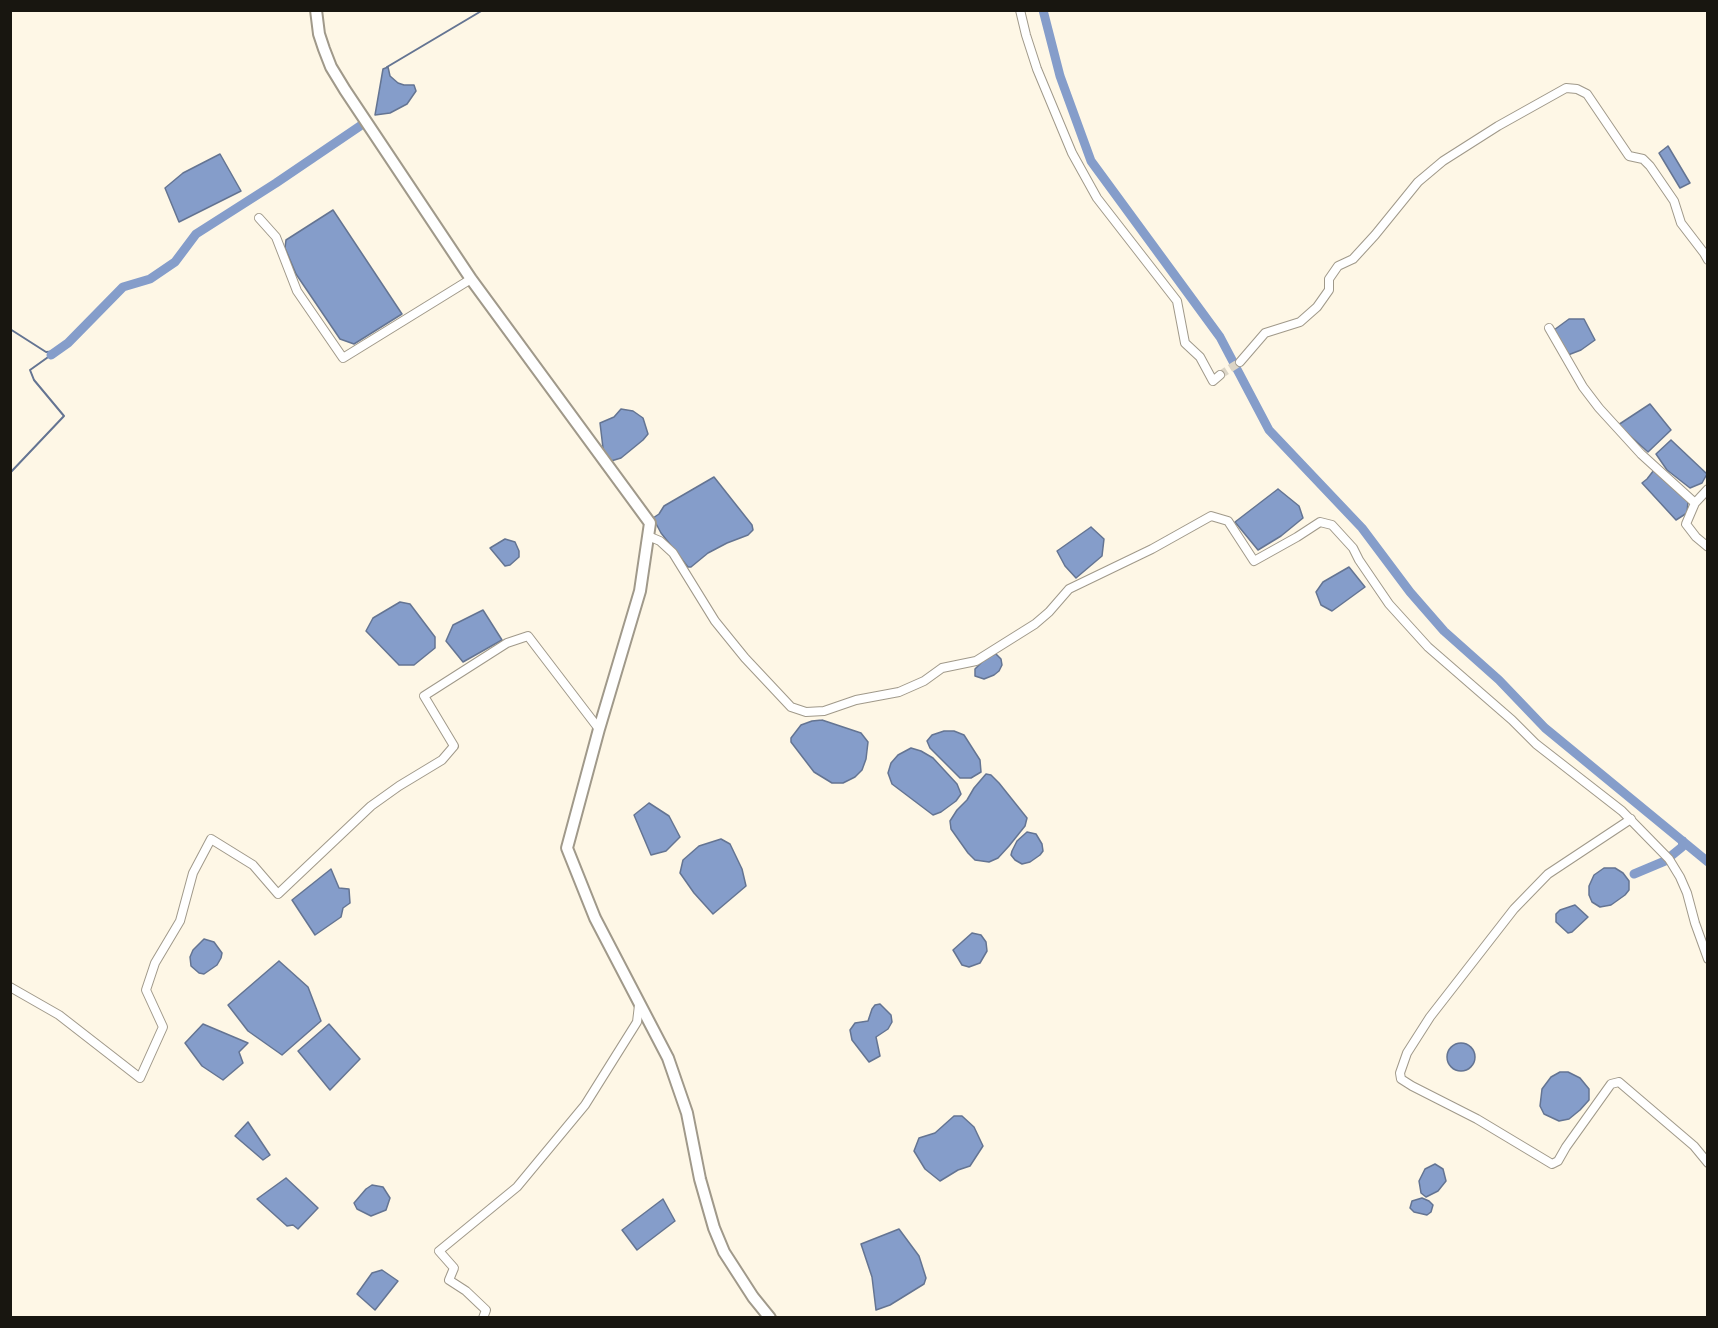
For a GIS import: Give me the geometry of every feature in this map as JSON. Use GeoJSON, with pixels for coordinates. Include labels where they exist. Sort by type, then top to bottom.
{"type":"FeatureCollection","features":[{"type":"Feature","properties":{"kind":"street"},"geometry":{"type":"LineString","coordinates":[[316,10],[319,34],[331,67],[471,279],[650,523],[640,591],[598,729],[567,848],[595,918],[668,1058],[687,1113],[700,1179],[720,1244],[753,1297],[770,1317]]}},
{"type":"Feature","properties":{"kind":"street"},"geometry":{"type":"LineString","coordinates":[[1020,10],[1037,69],[1071,153],[1097,198],[1177,301],[1185,343],[1200,357],[1213,381],[1220,375]]}},
{"type":"Feature","properties":{"kind":"street"},"geometry":{"type":"LineString","coordinates":[[1240,362],[1265,333],[1300,322],[1317,307],[1329,290],[1329,279],[1338,266],[1353,259],[1418,182],[1443,161],[1507,120],[1566,88],[1577,89],[1587,94],[1629,156],[1643,159],[1650,166],[1674,201],[1682,223],[1707,260]]}},
{"type":"Feature","properties":{"kind":"street"},"geometry":{"type":"LineString","coordinates":[[259,218],[276,237],[297,291],[343,358],[471,279]]}},
{"type":"Feature","properties":{"kind":"street"},"geometry":{"type":"LineString","coordinates":[[1549,328],[1583,387],[1599,408],[1641,454],[1695,503]]}},
{"type":"Feature","properties":{"kind":"street"},"geometry":{"type":"LineString","coordinates":[[1707,489],[1695,503],[1686,524],[1707,548]]}},
{"type":"Feature","properties":{"kind":"street"},"geometry":{"type":"LineString","coordinates":[[648,536],[673,553],[715,621],[745,658],[791,707],[806,712],[824,711],[856,700],[899,692],[924,681],[942,668],[976,661],[1035,624],[1069,589],[1152,549],[1211,516],[1228,521],[1254,561],[1320,522],[1332,525],[1347,540],[1389,604],[1428,647],[1536,744],[1598,790],[1631,819],[1669,859],[1687,893],[1707,959]]}},
{"type":"Feature","properties":{"kind":"street"},"geometry":{"type":"LineString","coordinates":[[10,987],[59,1015],[140,1078],[163,1027],[146,990],[155,963],[180,921],[193,873],[212,839],[253,865],[278,894],[371,806],[442,760],[454,746],[424,696],[507,644],[528,636],[598,729]]}},
{"type":"Feature","properties":{"kind":"street"},"geometry":{"type":"LineString","coordinates":[[1631,819],[1548,874],[1514,909],[1430,1017],[1407,1053],[1400,1072],[1401,1079],[1477,1119],[1552,1164],[1558,1161],[1611,1084],[1619,1082],[1694,1146],[1707,1163]]}},
{"type":"Feature","properties":{"kind":"street"},"geometry":{"type":"LineString","coordinates":[[483,1317],[486,1310],[466,1291],[449,1280],[454,1268],[439,1251],[517,1187],[585,1105],[637,1022],[639,1005]]}},
{"type":"Feature","properties":{"kind":"water"},"geometry":{"type":"Polygon","coordinates":[[[388,67],[390,76],[398,83],[414,85],[416,91],[407,104],[390,113],[375,115],[383,69],[388,67]]]}},
{"type":"Feature","properties":{"kind":"water"},"geometry":{"type":"Polygon","coordinates":[[[1668,146],[1690,183],[1680,188],[1659,153],[1668,146]]]}},
{"type":"Feature","properties":{"kind":"water"},"geometry":{"type":"Polygon","coordinates":[[[220,154],[241,191],[179,222],[165,188],[183,173],[220,154]]]}},
{"type":"Feature","properties":{"kind":"water"},"geometry":{"type":"Polygon","coordinates":[[[333,210],[402,314],[354,344],[340,339],[296,274],[285,248],[286,240],[333,210]]]}},
{"type":"Feature","properties":{"kind":"water"},"geometry":{"type":"Polygon","coordinates":[[[1569,319],[1584,319],[1595,340],[1581,350],[1568,355],[1554,330],[1569,319]]]}},
{"type":"Feature","properties":{"kind":"water"},"geometry":{"type":"Polygon","coordinates":[[[1650,404],[1671,430],[1648,452],[1618,425],[1650,404]]]}},
{"type":"Feature","properties":{"kind":"water"},"geometry":{"type":"Polygon","coordinates":[[[621,409],[633,411],[643,418],[648,434],[621,458],[611,461],[607,458],[603,448],[600,423],[614,417],[621,409]]]}},
{"type":"Feature","properties":{"kind":"water"},"geometry":{"type":"Polygon","coordinates":[[[1671,440],[1707,474],[1702,483],[1690,488],[1667,470],[1656,454],[1671,440]]]}},
{"type":"Feature","properties":{"kind":"water"},"geometry":{"type":"Polygon","coordinates":[[[1654,470],[1688,501],[1687,513],[1676,520],[1642,483],[1654,470]]]}},
{"type":"Feature","properties":{"kind":"water"},"geometry":{"type":"Polygon","coordinates":[[[714,477],[752,525],[753,530],[748,535],[708,553],[688,567],[661,533],[653,518],[664,506],[714,477]]]}},
{"type":"Feature","properties":{"kind":"water"},"geometry":{"type":"Polygon","coordinates":[[[1278,489],[1299,506],[1303,518],[1281,536],[1258,550],[1235,522],[1278,489]]]}},
{"type":"Feature","properties":{"kind":"water"},"geometry":{"type":"Polygon","coordinates":[[[1091,527],[1104,539],[1102,556],[1076,578],[1065,566],[1057,551],[1091,527]]]}},
{"type":"Feature","properties":{"kind":"water"},"geometry":{"type":"Polygon","coordinates":[[[505,539],[515,542],[519,557],[510,565],[505,566],[490,548],[505,539]]]}},
{"type":"Feature","properties":{"kind":"water"},"geometry":{"type":"Polygon","coordinates":[[[1349,567],[1365,587],[1332,611],[1321,605],[1316,592],[1323,582],[1349,567]]]}},
{"type":"Feature","properties":{"kind":"water"},"geometry":{"type":"Polygon","coordinates":[[[400,602],[410,604],[435,637],[435,648],[414,665],[399,665],[366,631],[373,618],[400,602]]]}},
{"type":"Feature","properties":{"kind":"water"},"geometry":{"type":"Polygon","coordinates":[[[483,610],[502,640],[463,662],[446,641],[453,625],[483,610]]]}},
{"type":"Feature","properties":{"kind":"water"},"geometry":{"type":"Polygon","coordinates":[[[996,654],[1001,659],[1002,665],[999,671],[984,679],[975,676],[975,669],[988,656],[996,654]]]}},
{"type":"Feature","properties":{"kind":"water"},"geometry":{"type":"Polygon","coordinates":[[[822,720],[861,733],[868,742],[862,770],[855,777],[843,783],[832,783],[814,772],[791,742],[791,738],[801,725],[822,720]]]}},
{"type":"Feature","properties":{"kind":"water"},"geometry":{"type":"Polygon","coordinates":[[[954,731],[964,735],[980,760],[981,772],[971,778],[960,778],[930,748],[927,741],[932,735],[954,731]]]}},
{"type":"Feature","properties":{"kind":"water"},"geometry":{"type":"Polygon","coordinates":[[[911,748],[933,758],[957,784],[961,794],[956,801],[941,812],[933,815],[892,784],[888,773],[891,763],[898,755],[911,748]]]}},
{"type":"Feature","properties":{"kind":"water"},"geometry":{"type":"Polygon","coordinates":[[[986,774],[991,775],[999,783],[1027,818],[1025,826],[1009,846],[998,858],[989,862],[975,860],[968,853],[951,829],[950,821],[986,774]]]}},
{"type":"Feature","properties":{"kind":"water"},"geometry":{"type":"Polygon","coordinates":[[[649,803],[669,816],[680,837],[666,851],[651,855],[634,815],[649,803]]]}},
{"type":"Feature","properties":{"kind":"water"},"geometry":{"type":"Polygon","coordinates":[[[1027,832],[1036,834],[1043,851],[1030,862],[1022,864],[1011,855],[1017,841],[1027,832]]]}},
{"type":"Feature","properties":{"kind":"water"},"geometry":{"type":"Polygon","coordinates":[[[721,839],[730,844],[742,869],[746,886],[713,914],[680,873],[683,860],[699,846],[721,839]]]}},
{"type":"Feature","properties":{"kind":"water"},"geometry":{"type":"Polygon","coordinates":[[[1604,868],[1615,868],[1623,873],[1629,881],[1629,890],[1611,905],[1600,907],[1592,902],[1589,886],[1594,875],[1604,868]]]}},
{"type":"Feature","properties":{"kind":"water"},"geometry":{"type":"Polygon","coordinates":[[[331,869],[339,888],[349,889],[350,903],[343,908],[341,917],[315,935],[292,900],[331,869]]]}},
{"type":"Feature","properties":{"kind":"water"},"geometry":{"type":"Polygon","coordinates":[[[1575,905],[1588,917],[1568,933],[1556,922],[1556,914],[1560,910],[1575,905]]]}},
{"type":"Feature","properties":{"kind":"water"},"geometry":{"type":"Polygon","coordinates":[[[972,933],[981,935],[986,942],[987,951],[980,963],[969,967],[962,965],[953,950],[972,933]]]}},
{"type":"Feature","properties":{"kind":"water"},"geometry":{"type":"Polygon","coordinates":[[[204,939],[214,942],[222,953],[217,965],[204,974],[191,966],[190,957],[193,950],[204,939]]]}},
{"type":"Feature","properties":{"kind":"water"},"geometry":{"type":"Polygon","coordinates":[[[279,961],[308,987],[321,1021],[282,1055],[248,1031],[228,1005],[279,961]]]}},
{"type":"Feature","properties":{"kind":"water"},"geometry":{"type":"Polygon","coordinates":[[[880,1004],[891,1015],[892,1022],[888,1029],[876,1037],[880,1056],[869,1062],[852,1040],[850,1030],[855,1023],[868,1021],[872,1009],[875,1005],[880,1004]]]}},
{"type":"Feature","properties":{"kind":"water"},"geometry":{"type":"Polygon","coordinates":[[[203,1024],[248,1043],[239,1052],[243,1063],[223,1080],[202,1066],[185,1043],[203,1024]]]}},
{"type":"Feature","properties":{"kind":"water"},"geometry":{"type":"Polygon","coordinates":[[[329,1024],[360,1059],[330,1090],[298,1051],[329,1024]]]}},
{"type":"Feature","properties":{"kind":"water"},"geometry":{"type":"Polygon","coordinates":[[[1461,1043],[1471,1047],[1475,1057],[1471,1067],[1461,1071],[1451,1067],[1447,1057],[1451,1047],[1461,1043]]]}},
{"type":"Feature","properties":{"kind":"water"},"geometry":{"type":"Polygon","coordinates":[[[1560,1072],[1568,1072],[1580,1078],[1589,1089],[1589,1100],[1569,1119],[1559,1121],[1544,1114],[1540,1106],[1542,1089],[1551,1077],[1560,1072]]]}},
{"type":"Feature","properties":{"kind":"water"},"geometry":{"type":"Polygon","coordinates":[[[954,1116],[962,1116],[974,1127],[983,1146],[970,1166],[940,1181],[925,1169],[914,1151],[919,1138],[935,1133],[954,1116]]]}},
{"type":"Feature","properties":{"kind":"water"},"geometry":{"type":"Polygon","coordinates":[[[248,1122],[270,1155],[263,1160],[235,1136],[248,1122]]]}},
{"type":"Feature","properties":{"kind":"water"},"geometry":{"type":"Polygon","coordinates":[[[1435,1164],[1443,1169],[1446,1181],[1438,1191],[1426,1197],[1421,1193],[1419,1181],[1425,1169],[1435,1164]]]}},
{"type":"Feature","properties":{"kind":"water"},"geometry":{"type":"Polygon","coordinates":[[[286,1178],[318,1208],[298,1229],[293,1225],[287,1226],[257,1199],[286,1178]]]}},
{"type":"Feature","properties":{"kind":"water"},"geometry":{"type":"Polygon","coordinates":[[[372,1185],[383,1187],[390,1198],[386,1210],[371,1216],[357,1209],[354,1203],[372,1185]]]}},
{"type":"Feature","properties":{"kind":"water"},"geometry":{"type":"Polygon","coordinates":[[[1422,1198],[1433,1205],[1431,1212],[1427,1215],[1414,1212],[1410,1208],[1412,1201],[1422,1198]]]}},
{"type":"Feature","properties":{"kind":"water"},"geometry":{"type":"Polygon","coordinates":[[[663,1199],[675,1221],[637,1250],[622,1230],[663,1199]]]}},
{"type":"Feature","properties":{"kind":"water"},"geometry":{"type":"Polygon","coordinates":[[[899,1229],[919,1256],[926,1278],[924,1284],[890,1305],[876,1310],[872,1277],[861,1244],[899,1229]]]}},
{"type":"Feature","properties":{"kind":"water"},"geometry":{"type":"Polygon","coordinates":[[[382,1270],[398,1281],[375,1310],[357,1294],[372,1273],[382,1270]]]}},
{"type":"Feature","properties":{"kind":"waterway"},"geometry":{"type":"LineString","coordinates":[[387,67],[483,10]]}},
{"type":"Feature","properties":{"kind":"waterway"},"geometry":{"type":"LineString","coordinates":[[1043,10],[1060,76],[1091,161],[1220,337],[1269,430],[1362,528],[1410,592],[1444,631],[1499,680],[1545,728],[1708,862]]}},
{"type":"Feature","properties":{"kind":"waterway"},"geometry":{"type":"LineString","coordinates":[[51,355],[68,343],[123,287],[150,279],[175,262],[196,234],[363,124]]}},
{"type":"Feature","properties":{"kind":"waterway"},"geometry":{"type":"LineString","coordinates":[[10,329],[46,352],[59,351]]}},
{"type":"Feature","properties":{"kind":"waterway"},"geometry":{"type":"LineString","coordinates":[[10,473],[64,416],[34,380],[30,370],[51,355]]}},
{"type":"Feature","properties":{"kind":"waterway"},"geometry":{"type":"LineString","coordinates":[[1671,856],[1682,847],[1683,841]]}},
{"type":"Feature","properties":{"kind":"waterway"},"geometry":{"type":"LineString","coordinates":[[1634,874],[1665,861]]}},
{"type":"Feature","properties":{"kind":"tunnel"},"geometry":{"type":"LineString","coordinates":[[1220,375],[1240,362]]}}]}
